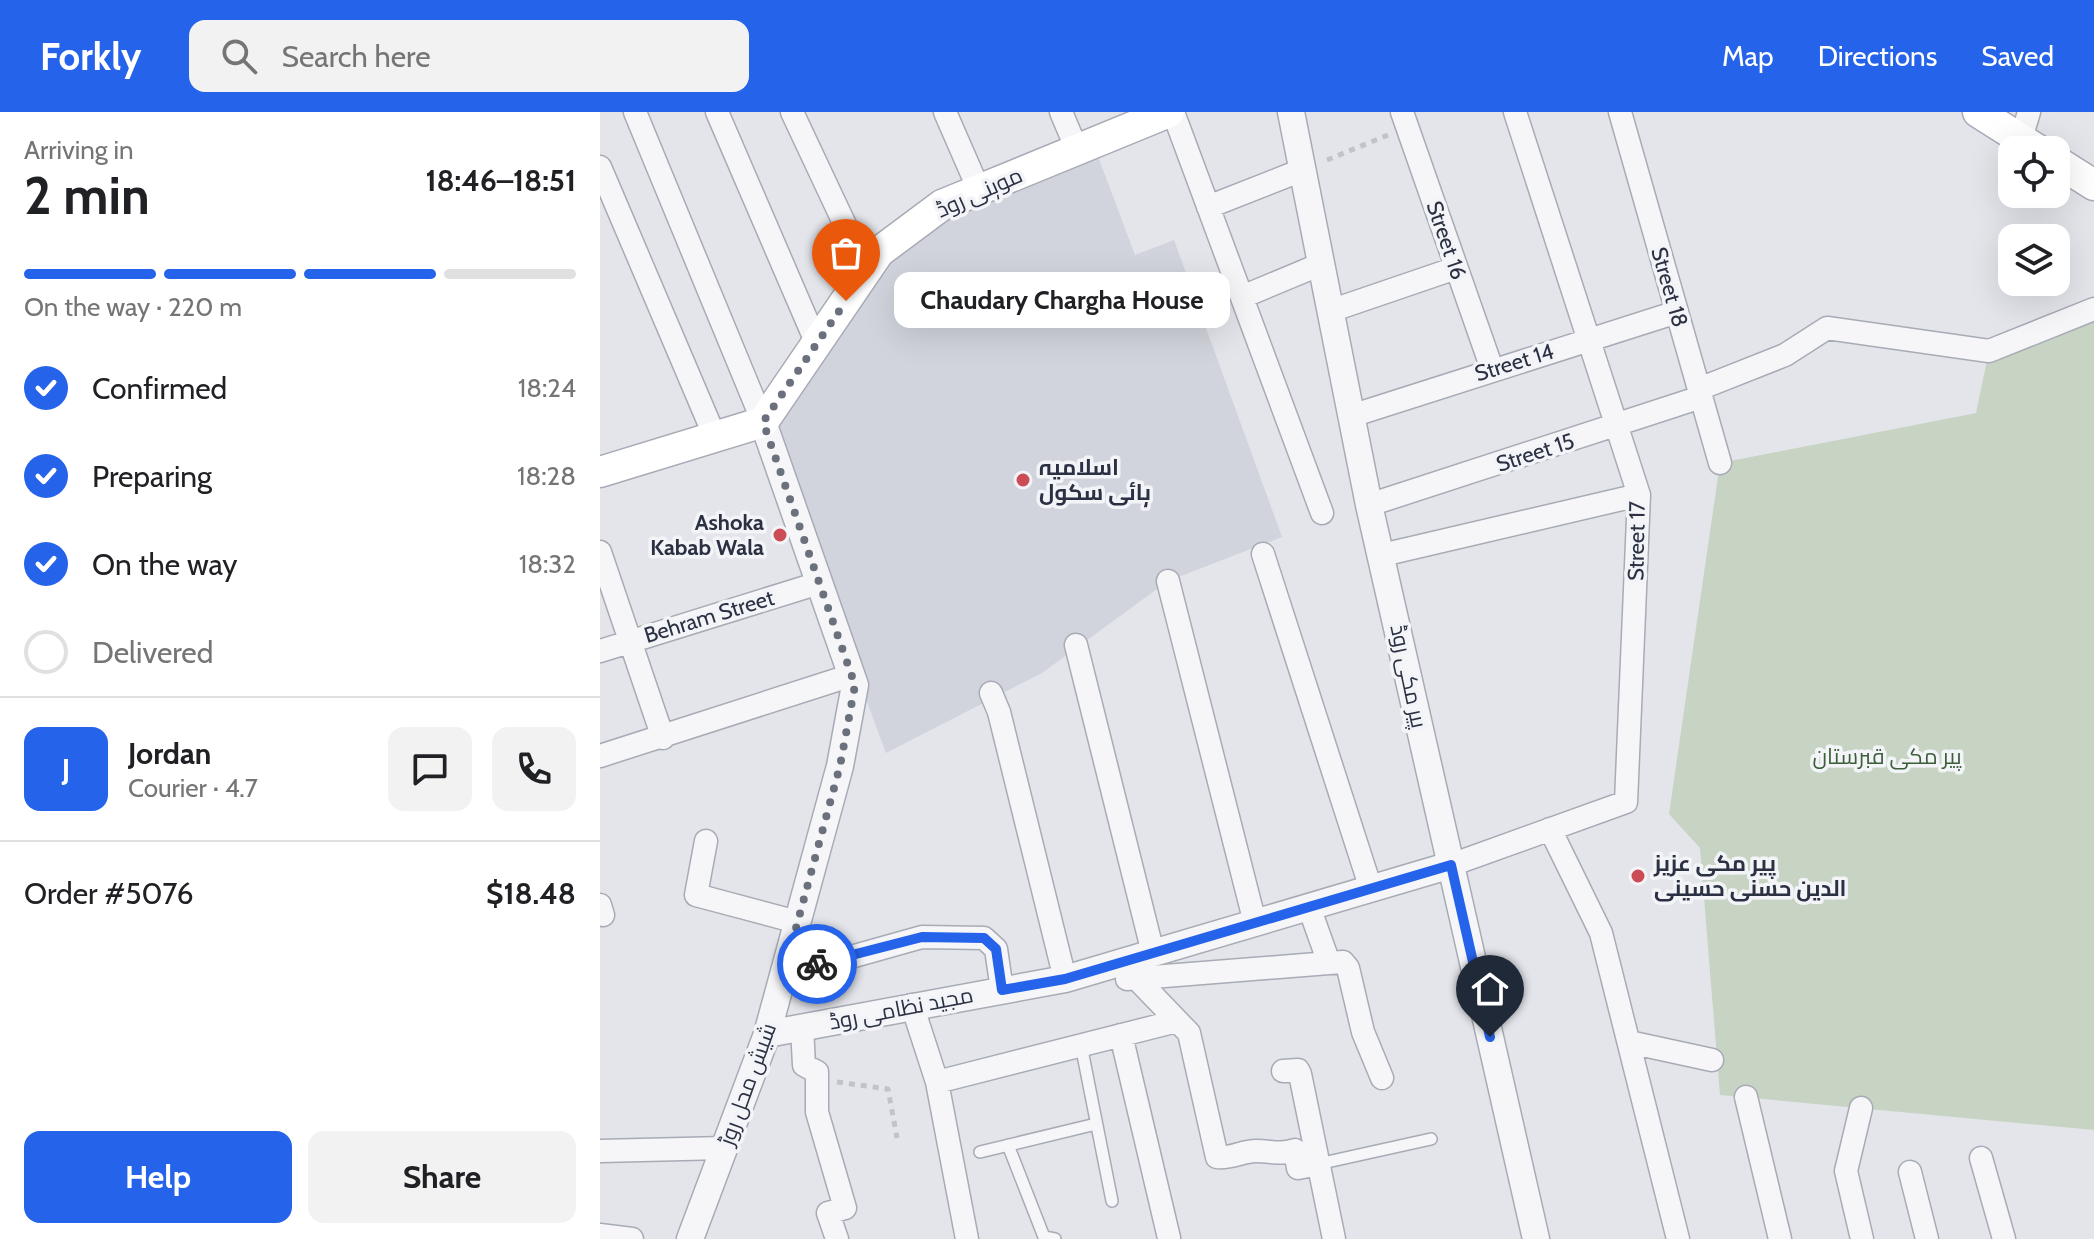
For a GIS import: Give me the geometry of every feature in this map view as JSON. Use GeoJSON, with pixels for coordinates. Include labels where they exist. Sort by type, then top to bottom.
{"type":"FeatureCollection","features":[{"type":"Feature","properties":{"kind":"main road","name":"موہنی روڈ"},"geometry":{"type":"LineString","coordinates":[[763,422],[875,259],[942,205],[1077,150],[1122,125],[1171,112]]}},
{"type":"Feature","properties":{"kind":"main road"},"geometry":{"type":"LineString","coordinates":[[1978,112],[2029,134]]}},
{"type":"Feature","properties":{"kind":"main road"},"geometry":{"type":"LineString","coordinates":[[2070,170],[2094,185]]}},
{"type":"Feature","properties":{"kind":"main road"},"geometry":{"type":"LineString","coordinates":[[600,472],[763,422]]}},
{"type":"Feature","properties":{"kind":"street"},"geometry":{"type":"LineString","coordinates":[[635,112],[763,422]]}},
{"type":"Feature","properties":{"kind":"street"},"geometry":{"type":"LineString","coordinates":[[717,112],[817,344]]}},
{"type":"Feature","properties":{"kind":"street"},"geometry":{"type":"LineString","coordinates":[[792,112],[846,227],[875,259]]}},
{"type":"Feature","properties":{"kind":"street"},"geometry":{"type":"LineString","coordinates":[[945,112],[979,190]]}},
{"type":"Feature","properties":{"kind":"street"},"geometry":{"type":"LineString","coordinates":[[1061,112],[1077,150]]}},
{"type":"Feature","properties":{"kind":"street"},"geometry":{"type":"LineString","coordinates":[[1171,112],[1322,513]]}},
{"type":"Feature","properties":{"kind":"street","name":"پیر مکی روڈ"},"geometry":{"type":"LineString","coordinates":[[1291,112],[1369,505],[1536,1239]]}},
{"type":"Feature","properties":{"kind":"street","name":"Street 17"},"geometry":{"type":"LineString","coordinates":[[1451,865],[1626,802],[1639,495],[1515,112]]}},
{"type":"Feature","properties":{"kind":"street","name":"Street 18"},"geometry":{"type":"LineString","coordinates":[[1620,112],[1720,463]]}},
{"type":"Feature","properties":{"kind":"street","name":"Street 16"},"geometry":{"type":"LineString","coordinates":[[1405,120],[1492,369]]}},
{"type":"Feature","properties":{"kind":"street"},"geometry":{"type":"LineString","coordinates":[[600,167],[715,437]]}},
{"type":"Feature","properties":{"kind":"street"},"geometry":{"type":"LineString","coordinates":[[1208,207],[1302,170]]}},
{"type":"Feature","properties":{"kind":"street"},"geometry":{"type":"LineString","coordinates":[[1242,297],[1321,264]]}},
{"type":"Feature","properties":{"kind":"street"},"geometry":{"type":"LineString","coordinates":[[1330,311],[1456,268]]}},
{"type":"Feature","properties":{"kind":"street","name":"Street 15"},"geometry":{"type":"LineString","coordinates":[[1369,505],[1616,426],[1785,355],[1827,328],[1989,351],[2094,309]]}},
{"type":"Feature","properties":{"kind":"street","name":"Street 14"},"geometry":{"type":"LineString","coordinates":[[1351,416],[1677,312]]}},
{"type":"Feature","properties":{"kind":"street","name":"شیش محل روڑ"},"geometry":{"type":"LineString","coordinates":[[690,1239],[767,1034],[840,766],[855,685],[763,422]]}},
{"type":"Feature","properties":{"kind":"street"},"geometry":{"type":"LineString","coordinates":[[1382,555],[1639,495]]}},
{"type":"Feature","properties":{"kind":"street"},"geometry":{"type":"LineString","coordinates":[[600,552],[663,738]]}},
{"type":"Feature","properties":{"kind":"street"},"geometry":{"type":"LineString","coordinates":[[1263,554],[1371,889]]}},
{"type":"Feature","properties":{"kind":"street"},"geometry":{"type":"LineString","coordinates":[[1168,581],[1255,923]]}},
{"type":"Feature","properties":{"kind":"street","name":"Behram Street"},"geometry":{"type":"LineString","coordinates":[[600,651],[819,583]]}},
{"type":"Feature","properties":{"kind":"street"},"geometry":{"type":"LineString","coordinates":[[1076,645],[1153,953]]}},
{"type":"Feature","properties":{"kind":"street"},"geometry":{"type":"LineString","coordinates":[[600,756],[852,675]]}},
{"type":"Feature","properties":{"kind":"street"},"geometry":{"type":"LineString","coordinates":[[991,693],[999,712],[1065,979]]}},
{"type":"Feature","properties":{"kind":"street"},"geometry":{"type":"LineString","coordinates":[[1550,829],[1601,933],[1678,1239]]}},
{"type":"Feature","properties":{"kind":"street"},"geometry":{"type":"LineString","coordinates":[[706,841],[696,895],[797,922]]}},
{"type":"Feature","properties":{"kind":"street","name":"مجید نظامی روڈ"},"geometry":{"type":"LineString","coordinates":[[767,1034],[912,1005],[1126,972],[1153,953],[1451,865]]}},
{"type":"Feature","properties":{"kind":"street"},"geometry":{"type":"LineString","coordinates":[[1309,907],[1329,963]]}},
{"type":"Feature","properties":{"kind":"street"},"geometry":{"type":"LineString","coordinates":[[783,976],[922,937],[984,938],[996,949],[1002,990]]}},
{"type":"Feature","properties":{"kind":"street"},"geometry":{"type":"LineString","coordinates":[[1126,972],[1343,962],[1348,968],[1363,1032],[1382,1078]]}},
{"type":"Feature","properties":{"kind":"street"},"geometry":{"type":"LineString","coordinates":[[1126,972],[1190,1037],[1217,1157],[1228,1158],[1254,1151],[1277,1155],[1295,1150],[1298,1168],[1318,1164]]}},
{"type":"Feature","properties":{"kind":"street"},"geometry":{"type":"LineString","coordinates":[[912,1005],[937,1082],[967,1239]]}},
{"type":"Feature","properties":{"kind":"street"},"geometry":{"type":"LineString","coordinates":[[937,1082],[1177,1021]]}},
{"type":"Feature","properties":{"kind":"street"},"geometry":{"type":"LineString","coordinates":[[802,1027],[804,1065],[816,1071],[817,1112],[845,1208],[828,1213],[837,1239]]}},
{"type":"Feature","properties":{"kind":"street"},"geometry":{"type":"LineString","coordinates":[[1121,1035],[1169,1238]]}},
{"type":"Feature","properties":{"kind":"street"},"geometry":{"type":"LineString","coordinates":[[1629,1042],[1712,1060]]}},
{"type":"Feature","properties":{"kind":"street"},"geometry":{"type":"LineString","coordinates":[[1283,1071],[1298,1070],[1300,1074],[1334,1239]]}},
{"type":"Feature","properties":{"kind":"street"},"geometry":{"type":"LineString","coordinates":[[1746,1097],[1780,1239]]}},
{"type":"Feature","properties":{"kind":"street"},"geometry":{"type":"LineString","coordinates":[[1861,1108],[1846,1171],[1862,1239]]}},
{"type":"Feature","properties":{"kind":"street"},"geometry":{"type":"LineString","coordinates":[[600,1151],[724,1148]]}},
{"type":"Feature","properties":{"kind":"street"},"geometry":{"type":"LineString","coordinates":[[1981,1158],[2004,1239]]}},
{"type":"Feature","properties":{"kind":"street"},"geometry":{"type":"LineString","coordinates":[[1910,1172],[1927,1239]]}},
{"type":"Feature","properties":{"kind":"street"},"geometry":{"type":"LineString","coordinates":[[600,1235],[632,1239]]}},
{"type":"Feature","properties":{"kind":"lane"},"geometry":{"type":"LineString","coordinates":[[1081,1045],[1112,1201]]}},
{"type":"Feature","properties":{"kind":"lane"},"geometry":{"type":"LineString","coordinates":[[980,1152],[1096,1124]]}},
{"type":"Feature","properties":{"kind":"lane"},"geometry":{"type":"LineString","coordinates":[[1318,1164],[1431,1139]]}},
{"type":"Feature","properties":{"kind":"lane"},"geometry":{"type":"LineString","coordinates":[[1008,1145],[1044,1237],[1055,1239]]}},
{"type":"Feature","properties":{"kind":"path"},"geometry":{"type":"LineString","coordinates":[[1302,170],[1405,120]]}},
{"type":"Feature","properties":{"kind":"path"},"geometry":{"type":"LineString","coordinates":[[817,1079],[888,1089],[897,1138]]}},
{"type":"Feature","properties":{"kind":"shaded area","name":"اسلامیہ ہائی سکول"},"geometry":{"type":"Polygon","coordinates":[[[1093,143],[1135,255],[1174,240],[1282,537],[1168,581],[1042,673],[886,753],[763,422],[875,259],[942,205],[1093,143]]]}},
{"type":"Feature","properties":{"kind":"green space","name":"پیر مکی قبرستان"},"geometry":{"type":"Polygon","coordinates":[[[2094,309],[2094,1130],[1720,1095],[1700,848],[1669,814],[1720,463],[1976,413],[1989,351],[2094,309]]]}},
{"type":"Feature","properties":{"kind":"way so far"},"geometry":{"type":"LineString","coordinates":[[817,964],[783,976],[840,766],[855,685],[763,422],[846,301]]}},
{"type":"Feature","properties":{"kind":"place","name":"Chaudary Chargha House"},"geometry":{"type":"Point","coordinates":[846,301]}},
{"type":"Feature","properties":{"kind":"place","name":"اسلامیہ ہائی سکول"},"geometry":{"type":"Point","coordinates":[1023,480]}},
{"type":"Feature","properties":{"kind":"place","name":"Ashoka Kabab Wala"},"geometry":{"type":"Point","coordinates":[780,535]}},
{"type":"Feature","properties":{"kind":"place","name":"پیر مکی عزیز الدین حسنی حسینی"},"geometry":{"type":"Point","coordinates":[1638,876]}},
{"type":"Feature","properties":{"kind":"route"},"geometry":{"type":"LineString","coordinates":[[817,964],[922,937],[984,938],[991,941],[996,949],[1002,990],[1065,979],[1451,865],[1490,1037]]}}]}
